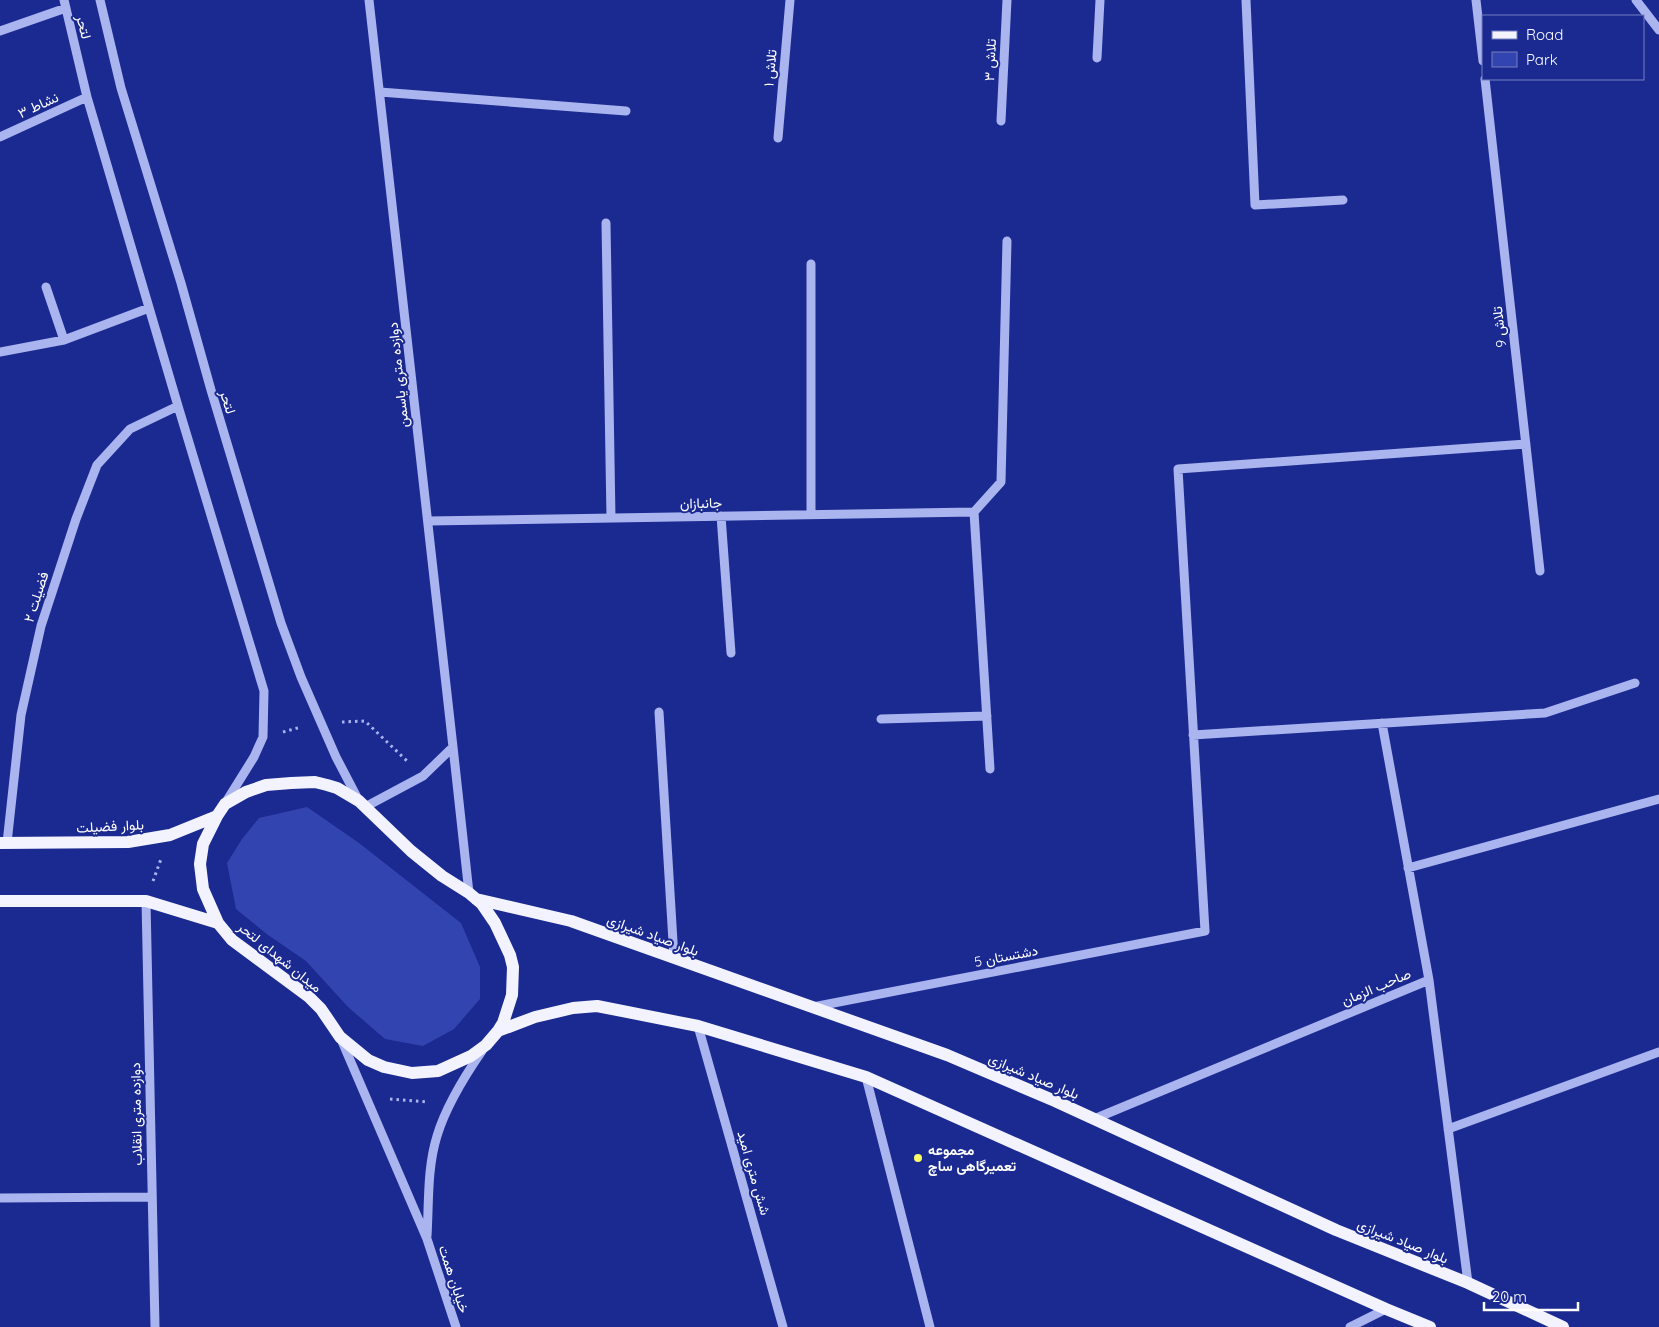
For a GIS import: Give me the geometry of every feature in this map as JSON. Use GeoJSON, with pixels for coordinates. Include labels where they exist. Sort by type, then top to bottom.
{"type":"FeatureCollection","features":[{"type":"Feature","properties":{"kind":"main road","name":"میدان شهدای لتحر"},"geometry":{"type":"LineString","coordinates":[[315,782],[337,788],[362,804],[411,851],[482,904],[495,923],[510,955],[512,994],[498,1032],[486,1044],[457,1064],[438,1072],[412,1073],[368,1060],[340,1037],[321,1009],[296,985],[232,940],[218,923],[203,889],[200,872],[200,854],[203,844],[225,804],[246,792],[266,785],[315,782]]}},
{"type":"Feature","properties":{"kind":"main road","name":"بلوار فضیلت"},"geometry":{"type":"LineString","coordinates":[[3,843],[128,842],[170,835],[217,816]]}},
{"type":"Feature","properties":{"kind":"main road","name":"بلوار صیاد شیرازی"},"geometry":{"type":"LineString","coordinates":[[472,896],[571,921],[947,1055],[1094,1119],[1336,1230],[1468,1283],[1563,1327]]}},
{"type":"Feature","properties":{"kind":"main road"},"geometry":{"type":"LineString","coordinates":[[0,901],[146,901],[218,923]]}},
{"type":"Feature","properties":{"kind":"main road"},"geometry":{"type":"LineString","coordinates":[[498,1032],[535,1017],[554,1012],[598,1006],[698,1026],[866,1077],[1430,1327]]}},
{"type":"Feature","properties":{"kind":"street","name":"لتحر"},"geometry":{"type":"LineString","coordinates":[[100,0],[121,88],[181,283],[210,390],[278,614],[301,677],[336,757],[362,804]]}},
{"type":"Feature","properties":{"kind":"street","name":"دوازده متری یاسمن"},"geometry":{"type":"LineString","coordinates":[[369,0],[453,747],[472,896]]}},
{"type":"Feature","properties":{"kind":"street","name":"تلاش ۱"},"geometry":{"type":"LineString","coordinates":[[778,138],[790,0]]}},
{"type":"Feature","properties":{"kind":"street","name":"تلاش ۳"},"geometry":{"type":"LineString","coordinates":[[1001,121],[1007,0]]}},
{"type":"Feature","properties":{"kind":"street"},"geometry":{"type":"LineString","coordinates":[[1097,58],[1100,0]]}},
{"type":"Feature","properties":{"kind":"street"},"geometry":{"type":"LineString","coordinates":[[1246,0],[1255,205],[1343,200]]}},
{"type":"Feature","properties":{"kind":"street"},"geometry":{"type":"LineString","coordinates":[[1476,0],[1482,52]]}},
{"type":"Feature","properties":{"kind":"street"},"geometry":{"type":"LineString","coordinates":[[1636,0],[1659,30]]}},
{"type":"Feature","properties":{"kind":"street","name":"لتحر"},"geometry":{"type":"LineString","coordinates":[[65,4],[87,97],[264,691],[263,737],[254,757],[225,804]]}},
{"type":"Feature","properties":{"kind":"street"},"geometry":{"type":"LineString","coordinates":[[0,32],[65,4]]}},
{"type":"Feature","properties":{"kind":"street","name":"تلاش 9"},"geometry":{"type":"LineString","coordinates":[[1485,80],[1540,571]]}},
{"type":"Feature","properties":{"kind":"street"},"geometry":{"type":"LineString","coordinates":[[380,92],[626,111]]}},
{"type":"Feature","properties":{"kind":"street","name":"نشاط ۳"},"geometry":{"type":"LineString","coordinates":[[0,137],[87,97]]}},
{"type":"Feature","properties":{"kind":"street"},"geometry":{"type":"LineString","coordinates":[[606,223],[611,518]]}},
{"type":"Feature","properties":{"kind":"street"},"geometry":{"type":"LineString","coordinates":[[990,769],[974,512],[1001,482],[1007,241]]}},
{"type":"Feature","properties":{"kind":"street"},"geometry":{"type":"LineString","coordinates":[[811,264],[811,514]]}},
{"type":"Feature","properties":{"kind":"street"},"geometry":{"type":"LineString","coordinates":[[46,287],[64,340]]}},
{"type":"Feature","properties":{"kind":"street"},"geometry":{"type":"LineString","coordinates":[[0,352],[64,340],[150,308]]}},
{"type":"Feature","properties":{"kind":"street","name":"فضیلت ۲"},"geometry":{"type":"LineString","coordinates":[[3,843],[21,715],[41,626],[76,519],[97,465],[130,429],[178,406]]}},
{"type":"Feature","properties":{"kind":"street"},"geometry":{"type":"LineString","coordinates":[[1526,444],[1178,469],[1193,735],[1545,713],[1635,683]]}},
{"type":"Feature","properties":{"kind":"street","name":"جانبازان"},"geometry":{"type":"LineString","coordinates":[[428,520],[974,512]]}},
{"type":"Feature","properties":{"kind":"street"},"geometry":{"type":"LineString","coordinates":[[721,516],[730,653]]}},
{"type":"Feature","properties":{"kind":"street"},"geometry":{"type":"LineString","coordinates":[[659,712],[674,958]]}},
{"type":"Feature","properties":{"kind":"street"},"geometry":{"type":"LineString","coordinates":[[881,719],[987,716]]}},
{"type":"Feature","properties":{"kind":"street","name":"صاحب الزمان"},"geometry":{"type":"LineString","coordinates":[[1094,1119],[1429,980],[1382,723]]}},
{"type":"Feature","properties":{"kind":"street","name":"دشتستان 5"},"geometry":{"type":"LineString","coordinates":[[812,1008],[1205,930],[1193,735]]}},
{"type":"Feature","properties":{"kind":"street"},"geometry":{"type":"LineString","coordinates":[[362,804],[423,776],[453,747]]}},
{"type":"Feature","properties":{"kind":"street"},"geometry":{"type":"LineString","coordinates":[[1408,868],[1659,800]]}},
{"type":"Feature","properties":{"kind":"street","name":"دوازده متری انقلاب"},"geometry":{"type":"LineString","coordinates":[[146,901],[155,1327]]}},
{"type":"Feature","properties":{"kind":"street"},"geometry":{"type":"LineString","coordinates":[[1429,980],[1468,1283]]}},
{"type":"Feature","properties":{"kind":"street","name":"شش متری امید"},"geometry":{"type":"LineString","coordinates":[[698,1026],[783,1327]]}},
{"type":"Feature","properties":{"kind":"street","name":"خیابان همت"},"geometry":{"type":"LineString","coordinates":[[340,1037],[427,1239],[456,1327]]}},
{"type":"Feature","properties":{"kind":"street"},"geometry":{"type":"LineString","coordinates":[[427,1239],[430,1165],[437,1136],[465,1077],[486,1044]]}},
{"type":"Feature","properties":{"kind":"street"},"geometry":{"type":"LineString","coordinates":[[1448,1129],[1659,1052]]}},
{"type":"Feature","properties":{"kind":"street"},"geometry":{"type":"LineString","coordinates":[[866,1077],[930,1327]]}},
{"type":"Feature","properties":{"kind":"street"},"geometry":{"type":"LineString","coordinates":[[0,1198],[152,1197]]}},
{"type":"Feature","properties":{"kind":"street"},"geometry":{"type":"LineString","coordinates":[[1350,1327],[1386,1309]]}},
{"type":"Feature","properties":{"kind":"path"},"geometry":{"type":"LineString","coordinates":[[263,737],[322,722],[365,721],[423,776]]}},
{"type":"Feature","properties":{"kind":"path"},"geometry":{"type":"LineString","coordinates":[[146,901],[170,835]]}},
{"type":"Feature","properties":{"kind":"path"},"geometry":{"type":"LineString","coordinates":[[367,1097],[428,1101],[448,1110]]}},
{"type":"Feature","properties":{"kind":"green space"},"geometry":{"type":"Polygon","coordinates":[[[307,807],[359,843],[461,923],[480,967],[480,999],[454,1029],[423,1046],[385,1039],[348,1007],[306,961],[268,935],[236,909],[227,863],[242,839],[259,818],[307,807]]]}},
{"type":"Feature","properties":{"kind":"place","name":"مجموعه تعمیرگاهی ساچ"},"geometry":{"type":"Point","coordinates":[918,1158]}}]}
